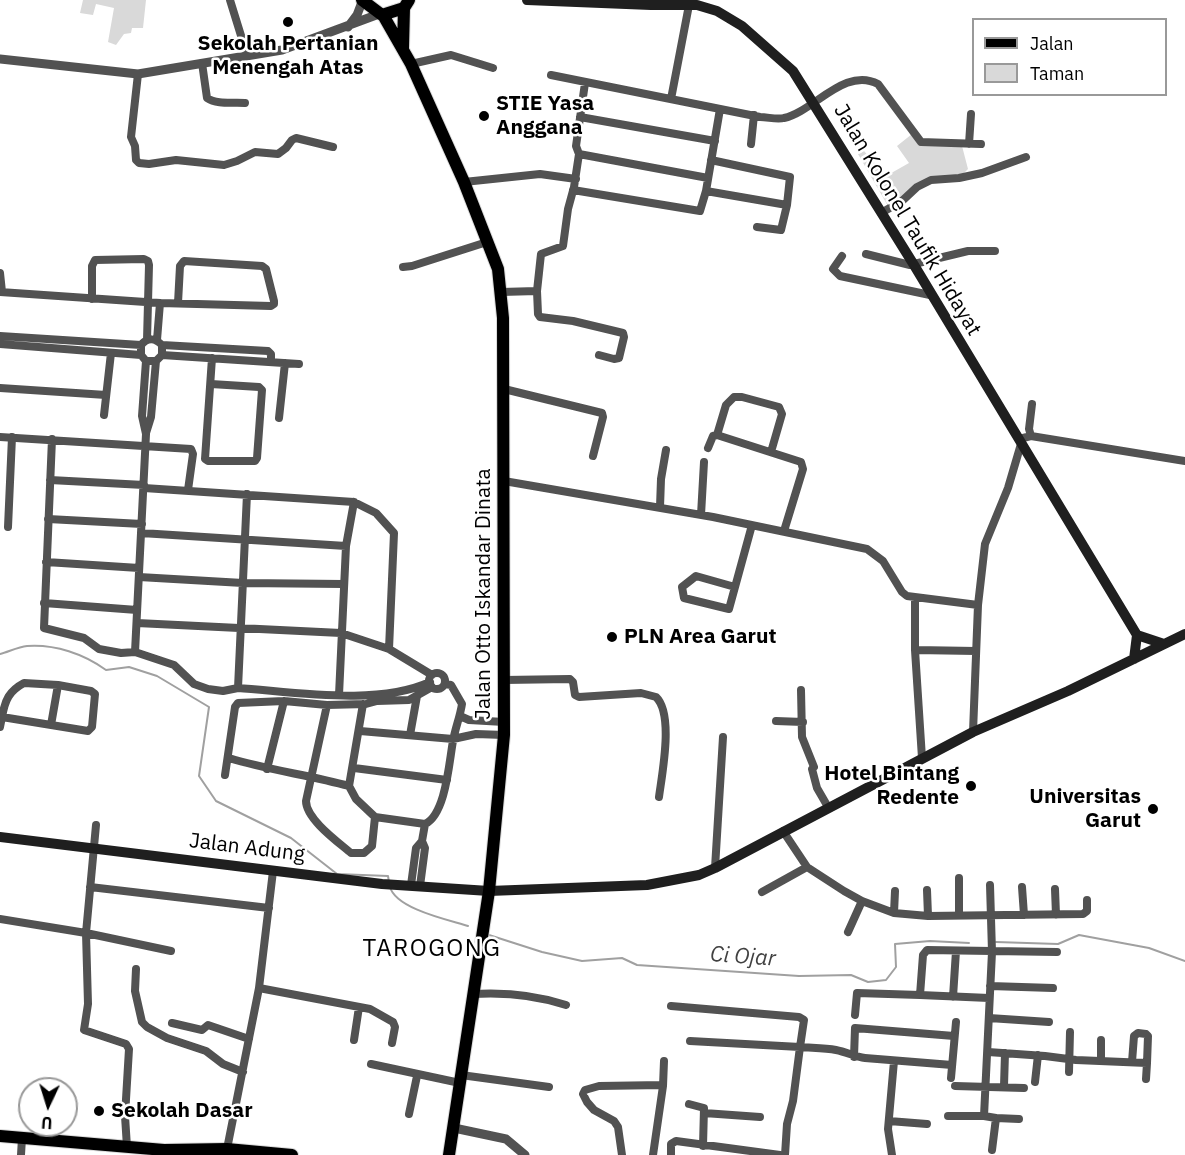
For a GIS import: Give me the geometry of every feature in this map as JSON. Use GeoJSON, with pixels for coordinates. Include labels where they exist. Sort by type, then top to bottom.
{"type":"FeatureCollection","features":[{"type":"Feature","properties":{"kind":"main road","name":"Jalan Kolonel Taufik Hidayat"},"geometry":{"type":"LineString","coordinates":[[527,0],[670,2],[697,5],[717,11],[742,26],[793,71],[914,265],[1137,635]]}},
{"type":"Feature","properties":{"kind":"main road"},"geometry":{"type":"LineString","coordinates":[[712,0],[717,11]]}},
{"type":"Feature","properties":{"kind":"main road"},"geometry":{"type":"LineString","coordinates":[[362,1],[381,14],[407,4],[403,48]]}},
{"type":"Feature","properties":{"kind":"main road","name":"Jalan Otto Iskandar Dinata"},"geometry":{"type":"LineString","coordinates":[[381,14],[411,64],[464,182],[498,269],[504,318],[504,735],[489,891],[448,1155]]}},
{"type":"Feature","properties":{"kind":"main road","name":"Jalan Adung"},"geometry":{"type":"LineString","coordinates":[[0,837],[388,884],[489,891],[647,885],[699,875],[715,868],[973,732],[1068,691],[1185,634]]}},
{"type":"Feature","properties":{"kind":"main road"},"geometry":{"type":"LineString","coordinates":[[1134,659],[1137,635],[1164,644]]}},
{"type":"Feature","properties":{"kind":"main road"},"geometry":{"type":"LineString","coordinates":[[0,1136],[159,1153],[227,1149],[292,1155]]}},
{"type":"Feature","properties":{"kind":"main road"},"geometry":{"type":"LineString","coordinates":[[77,1143],[94,1155]]}},
{"type":"Feature","properties":{"kind":"main road"},"geometry":{"type":"LineString","coordinates":[[99,1155],[108,1146]]}},
{"type":"Feature","properties":{"kind":"street"},"geometry":{"type":"LineString","coordinates":[[230,0],[247,55]]}},
{"type":"Feature","properties":{"kind":"street"},"geometry":{"type":"LineString","coordinates":[[348,27],[357,15],[362,1]]}},
{"type":"Feature","properties":{"kind":"street"},"geometry":{"type":"LineString","coordinates":[[671,99],[688,5]]}},
{"type":"Feature","properties":{"kind":"street"},"geometry":{"type":"LineString","coordinates":[[0,59],[138,74],[282,50],[381,14]]}},
{"type":"Feature","properties":{"kind":"street"},"geometry":{"type":"LineString","coordinates":[[411,64],[451,55],[493,68]]}},
{"type":"Feature","properties":{"kind":"street"},"geometry":{"type":"LineString","coordinates":[[202,63],[207,98],[219,102],[245,103]]}},
{"type":"Feature","properties":{"kind":"street"},"geometry":{"type":"LineString","coordinates":[[138,74],[131,137],[135,146],[136,160],[139,163],[156,165],[176,160],[224,165],[255,152],[278,154],[296,138],[333,147]]}},
{"type":"Feature","properties":{"kind":"street"},"geometry":{"type":"LineString","coordinates":[[551,75],[782,119],[840,85],[853,81],[874,81],[921,142],[981,144]]}},
{"type":"Feature","properties":{"kind":"street"},"geometry":{"type":"LineString","coordinates":[[585,82],[576,146],[579,154],[576,179],[568,209],[563,246],[541,254],[537,291],[538,314],[540,317],[573,321],[623,333],[619,358],[599,355]]}},
{"type":"Feature","properties":{"kind":"street"},"geometry":{"type":"LineString","coordinates":[[573,190],[696,212],[702,208],[706,191],[720,109]]}},
{"type":"Feature","properties":{"kind":"street"},"geometry":{"type":"LineString","coordinates":[[969,144],[971,114]]}},
{"type":"Feature","properties":{"kind":"street"},"geometry":{"type":"LineString","coordinates":[[751,144],[754,115]]}},
{"type":"Feature","properties":{"kind":"street"},"geometry":{"type":"LineString","coordinates":[[580,117],[715,141]]}},
{"type":"Feature","properties":{"kind":"street"},"geometry":{"type":"LineString","coordinates":[[579,154],[708,178]]}},
{"type":"Feature","properties":{"kind":"street"},"geometry":{"type":"LineString","coordinates":[[881,213],[902,201],[917,187],[931,180],[959,178],[1026,157]]}},
{"type":"Feature","properties":{"kind":"street"},"geometry":{"type":"LineString","coordinates":[[711,160],[790,177],[781,230],[757,227]]}},
{"type":"Feature","properties":{"kind":"street"},"geometry":{"type":"LineString","coordinates":[[464,182],[540,174],[576,179]]}},
{"type":"Feature","properties":{"kind":"street"},"geometry":{"type":"LineString","coordinates":[[706,191],[787,205]]}},
{"type":"Feature","properties":{"kind":"street"},"geometry":{"type":"LineString","coordinates":[[403,267],[487,242]]}},
{"type":"Feature","properties":{"kind":"street"},"geometry":{"type":"LineString","coordinates":[[866,254],[914,265],[968,251],[995,251]]}},
{"type":"Feature","properties":{"kind":"street"},"geometry":{"type":"LineString","coordinates":[[842,256],[833,269],[840,276],[930,295]]}},
{"type":"Feature","properties":{"kind":"street"},"geometry":{"type":"LineString","coordinates":[[92,298],[92,266],[95,260],[144,259],[148,261],[149,302],[144,342],[142,416],[146,434]]}},
{"type":"Feature","properties":{"kind":"street"},"geometry":{"type":"LineString","coordinates":[[0,273],[1,292],[159,303],[271,306],[274,301],[266,269],[262,266],[184,261],[180,266],[178,303]]}},
{"type":"Feature","properties":{"kind":"street"},"geometry":{"type":"LineString","coordinates":[[501,292],[537,291]]}},
{"type":"Feature","properties":{"kind":"street"},"geometry":{"type":"LineString","coordinates":[[135,652],[145,446],[159,358],[159,303]]}},
{"type":"Feature","properties":{"kind":"street"},"geometry":{"type":"LineString","coordinates":[[0,336],[144,342],[268,351],[271,354],[271,362]]}},
{"type":"Feature","properties":{"kind":"street"},"geometry":{"type":"LineString","coordinates":[[59,349],[60,340]]}},
{"type":"Feature","properties":{"kind":"street"},"geometry":{"type":"LineString","coordinates":[[0,344],[144,358],[212,358],[299,364]]}},
{"type":"Feature","properties":{"kind":"street"},"geometry":{"type":"LineString","coordinates":[[104,415],[111,353]]}},
{"type":"Feature","properties":{"kind":"street"},"geometry":{"type":"LineString","coordinates":[[211,384],[259,387],[262,390],[255,462],[207,461],[205,459],[212,358]]}},
{"type":"Feature","properties":{"kind":"street"},"geometry":{"type":"LineString","coordinates":[[279,418],[285,363]]}},
{"type":"Feature","properties":{"kind":"street"},"geometry":{"type":"LineString","coordinates":[[0,388],[106,395]]}},
{"type":"Feature","properties":{"kind":"street"},"geometry":{"type":"LineString","coordinates":[[504,389],[603,414],[593,456]]}},
{"type":"Feature","properties":{"kind":"street"},"geometry":{"type":"LineString","coordinates":[[708,448],[713,436],[717,435],[726,405],[734,397],[742,397],[779,407],[782,414],[771,452]]}},
{"type":"Feature","properties":{"kind":"street"},"geometry":{"type":"LineString","coordinates":[[1031,436],[1029,429],[1032,404]]}},
{"type":"Feature","properties":{"kind":"street"},"geometry":{"type":"LineString","coordinates":[[717,435],[798,460],[803,466],[784,531]]}},
{"type":"Feature","properties":{"kind":"street"},"geometry":{"type":"LineString","coordinates":[[973,732],[978,606],[985,544],[1008,488],[1020,442],[1031,436],[1185,461]]}},
{"type":"Feature","properties":{"kind":"street"},"geometry":{"type":"LineString","coordinates":[[0,437],[191,449],[193,454],[188,490]]}},
{"type":"Feature","properties":{"kind":"street"},"geometry":{"type":"LineString","coordinates":[[8,527],[12,437]]}},
{"type":"Feature","properties":{"kind":"street"},"geometry":{"type":"LineString","coordinates":[[52,440],[44,628],[84,638],[99,649],[121,653],[135,652],[174,664],[194,684],[208,689],[223,691],[238,688],[339,695],[378,694],[414,689],[431,681]]}},
{"type":"Feature","properties":{"kind":"street"},"geometry":{"type":"LineString","coordinates":[[660,507],[661,479],[666,450]]}},
{"type":"Feature","properties":{"kind":"street"},"geometry":{"type":"LineString","coordinates":[[701,515],[704,462]]}},
{"type":"Feature","properties":{"kind":"street"},"geometry":{"type":"LineString","coordinates":[[50,480],[354,502],[376,513],[394,533],[389,649]]}},
{"type":"Feature","properties":{"kind":"street"},"geometry":{"type":"LineString","coordinates":[[504,481],[660,507],[867,549],[883,561],[902,592],[915,598],[978,606]]}},
{"type":"Feature","properties":{"kind":"street"},"geometry":{"type":"LineString","coordinates":[[238,688],[247,494]]}},
{"type":"Feature","properties":{"kind":"street"},"geometry":{"type":"LineString","coordinates":[[339,695],[343,584],[346,546],[354,502]]}},
{"type":"Feature","properties":{"kind":"street"},"geometry":{"type":"LineString","coordinates":[[48,519],[246,539],[346,546]]}},
{"type":"Feature","properties":{"kind":"street"},"geometry":{"type":"LineString","coordinates":[[735,587],[696,576],[682,587],[682,591],[684,598],[729,609],[752,525]]}},
{"type":"Feature","properties":{"kind":"street"},"geometry":{"type":"LineString","coordinates":[[46,562],[139,568]]}},
{"type":"Feature","properties":{"kind":"street"},"geometry":{"type":"LineString","coordinates":[[139,577],[243,583],[343,584]]}},
{"type":"Feature","properties":{"kind":"street"},"geometry":{"type":"LineString","coordinates":[[915,598],[915,650],[922,758]]}},
{"type":"Feature","properties":{"kind":"street"},"geometry":{"type":"LineString","coordinates":[[44,603],[137,610]]}},
{"type":"Feature","properties":{"kind":"street"},"geometry":{"type":"LineString","coordinates":[[137,623],[341,633],[389,649],[439,689],[445,684],[451,685],[462,704],[453,739],[447,780],[431,822],[425,824],[375,817],[356,799],[349,786],[354,768],[363,704]]}},
{"type":"Feature","properties":{"kind":"street"},"geometry":{"type":"LineString","coordinates":[[915,650],[976,651]]}},
{"type":"Feature","properties":{"kind":"street"},"geometry":{"type":"LineString","coordinates":[[225,775],[235,707],[238,704],[284,701],[327,705],[409,700],[417,696],[437,673],[445,679],[445,684]]}},
{"type":"Feature","properties":{"kind":"street"},"geometry":{"type":"LineString","coordinates":[[504,680],[570,679],[573,682],[575,695],[579,697],[641,693],[652,694],[656,697],[662,703],[665,730],[665,752],[659,798]]}},
{"type":"Feature","properties":{"kind":"street"},"geometry":{"type":"LineString","coordinates":[[0,727],[1,720],[4,703],[9,694],[24,683],[94,692],[92,727],[86,732],[51,725],[1,720]]}},
{"type":"Feature","properties":{"kind":"street"},"geometry":{"type":"LineString","coordinates":[[51,725],[58,686]]}},
{"type":"Feature","properties":{"kind":"street"},"geometry":{"type":"LineString","coordinates":[[801,690],[802,737],[814,767],[812,770],[817,788],[828,807]]}},
{"type":"Feature","properties":{"kind":"street"},"geometry":{"type":"LineString","coordinates":[[410,735],[417,696]]}},
{"type":"Feature","properties":{"kind":"street"},"geometry":{"type":"LineString","coordinates":[[267,769],[284,701]]}},
{"type":"Feature","properties":{"kind":"street"},"geometry":{"type":"LineString","coordinates":[[327,705],[306,801],[307,811],[329,835],[351,853],[364,853],[372,846],[375,817]]}},
{"type":"Feature","properties":{"kind":"street"},"geometry":{"type":"LineString","coordinates":[[460,716],[469,720],[504,722]]}},
{"type":"Feature","properties":{"kind":"street"},"geometry":{"type":"LineString","coordinates":[[776,721],[803,722]]}},
{"type":"Feature","properties":{"kind":"street"},"geometry":{"type":"LineString","coordinates":[[360,731],[453,739],[476,735],[504,735]]}},
{"type":"Feature","properties":{"kind":"street"},"geometry":{"type":"LineString","coordinates":[[715,868],[723,737]]}},
{"type":"Feature","properties":{"kind":"street"},"geometry":{"type":"LineString","coordinates":[[229,758],[267,769],[311,776],[349,786]]}},
{"type":"Feature","properties":{"kind":"street"},"geometry":{"type":"LineString","coordinates":[[354,768],[447,780]]}},
{"type":"Feature","properties":{"kind":"street"},"geometry":{"type":"LineString","coordinates":[[416,886],[416,848],[422,841],[425,824]]}},
{"type":"Feature","properties":{"kind":"street"},"geometry":{"type":"LineString","coordinates":[[96,825],[86,933],[88,1004],[84,1030],[126,1044],[129,1049],[125,1116],[129,1151]]}},
{"type":"Feature","properties":{"kind":"street"},"geometry":{"type":"LineString","coordinates":[[783,831],[807,867],[862,901],[894,913],[928,916],[1084,914],[1087,909],[1087,900]]}},
{"type":"Feature","properties":{"kind":"street"},"geometry":{"type":"LineString","coordinates":[[762,892],[807,867]]}},
{"type":"Feature","properties":{"kind":"street"},"geometry":{"type":"LineString","coordinates":[[227,1149],[259,988],[273,871]]}},
{"type":"Feature","properties":{"kind":"street"},"geometry":{"type":"LineString","coordinates":[[959,878],[959,915]]}},
{"type":"Feature","properties":{"kind":"street"},"geometry":{"type":"LineString","coordinates":[[984,1116],[992,952],[990,885]]}},
{"type":"Feature","properties":{"kind":"street"},"geometry":{"type":"LineString","coordinates":[[90,887],[269,908]]}},
{"type":"Feature","properties":{"kind":"street"},"geometry":{"type":"LineString","coordinates":[[1022,887],[1024,915]]}},
{"type":"Feature","properties":{"kind":"street"},"geometry":{"type":"LineString","coordinates":[[1055,889],[1056,915]]}},
{"type":"Feature","properties":{"kind":"street"},"geometry":{"type":"LineString","coordinates":[[927,890],[928,916]]}},
{"type":"Feature","properties":{"kind":"street"},"geometry":{"type":"LineString","coordinates":[[894,913],[895,891]]}},
{"type":"Feature","properties":{"kind":"street"},"geometry":{"type":"LineString","coordinates":[[848,932],[862,901]]}},
{"type":"Feature","properties":{"kind":"street"},"geometry":{"type":"LineString","coordinates":[[0,919],[86,933],[171,951]]}},
{"type":"Feature","properties":{"kind":"street"},"geometry":{"type":"LineString","coordinates":[[920,995],[924,952],[932,948],[956,951],[1057,952]]}},
{"type":"Feature","properties":{"kind":"street"},"geometry":{"type":"LineString","coordinates":[[953,997],[956,951]]}},
{"type":"Feature","properties":{"kind":"street"},"geometry":{"type":"LineString","coordinates":[[136,969],[135,991],[142,1022],[147,1027],[167,1038],[206,1051],[223,1064],[243,1072]]}},
{"type":"Feature","properties":{"kind":"street"},"geometry":{"type":"LineString","coordinates":[[990,986],[1053,988]]}},
{"type":"Feature","properties":{"kind":"street"},"geometry":{"type":"LineString","coordinates":[[259,988],[370,1009],[393,1022],[395,1027],[392,1043]]}},
{"type":"Feature","properties":{"kind":"street"},"geometry":{"type":"LineString","coordinates":[[472,994],[508,993],[549,999],[566,1005]]}},
{"type":"Feature","properties":{"kind":"street"},"geometry":{"type":"LineString","coordinates":[[854,1057],[858,993],[989,998]]}},
{"type":"Feature","properties":{"kind":"street"},"geometry":{"type":"LineString","coordinates":[[671,1006],[799,1017],[804,1020],[794,1101],[787,1124],[785,1155]]}},
{"type":"Feature","properties":{"kind":"street"},"geometry":{"type":"LineString","coordinates":[[354,1040],[359,1007]]}},
{"type":"Feature","properties":{"kind":"street"},"geometry":{"type":"LineString","coordinates":[[989,1018],[1049,1022]]}},
{"type":"Feature","properties":{"kind":"street"},"geometry":{"type":"LineString","coordinates":[[855,1022],[954,1036]]}},
{"type":"Feature","properties":{"kind":"street"},"geometry":{"type":"LineString","coordinates":[[956,1022],[952,1065],[953,1082],[986,1087],[1024,1088]]}},
{"type":"Feature","properties":{"kind":"street"},"geometry":{"type":"LineString","coordinates":[[172,1023],[201,1030],[208,1025],[249,1039]]}},
{"type":"Feature","properties":{"kind":"street"},"geometry":{"type":"LineString","coordinates":[[1069,1072],[1070,1032]]}},
{"type":"Feature","properties":{"kind":"street"},"geometry":{"type":"LineString","coordinates":[[1132,1062],[1134,1036],[1144,1033],[1148,1036],[1146,1079]]}},
{"type":"Feature","properties":{"kind":"street"},"geometry":{"type":"LineString","coordinates":[[1101,1040],[1101,1061]]}},
{"type":"Feature","properties":{"kind":"street"},"geometry":{"type":"LineString","coordinates":[[690,1041],[836,1050],[850,1053],[854,1057],[952,1065]]}},
{"type":"Feature","properties":{"kind":"street"},"geometry":{"type":"LineString","coordinates":[[988,1052],[1146,1063]]}},
{"type":"Feature","properties":{"kind":"street"},"geometry":{"type":"LineString","coordinates":[[1004,1086],[1005,1053]]}},
{"type":"Feature","properties":{"kind":"street"},"geometry":{"type":"LineString","coordinates":[[1035,1082],[1038,1055]]}},
{"type":"Feature","properties":{"kind":"street"},"geometry":{"type":"LineString","coordinates":[[653,1155],[664,1061]]}},
{"type":"Feature","properties":{"kind":"street"},"geometry":{"type":"LineString","coordinates":[[892,1155],[888,1135],[894,1061]]}},
{"type":"Feature","properties":{"kind":"street"},"geometry":{"type":"LineString","coordinates":[[371,1064],[417,1076],[549,1087]]}},
{"type":"Feature","properties":{"kind":"street"},"geometry":{"type":"LineString","coordinates":[[409,1114],[417,1076]]}},
{"type":"Feature","properties":{"kind":"street"},"geometry":{"type":"LineString","coordinates":[[622,1155],[618,1127],[614,1121],[594,1110],[587,1102],[584,1091],[587,1088],[599,1086],[663,1085]]}},
{"type":"Feature","properties":{"kind":"street"},"geometry":{"type":"LineString","coordinates":[[689,1104],[703,1107],[703,1146]]}},
{"type":"Feature","properties":{"kind":"street"},"geometry":{"type":"LineString","coordinates":[[704,1113],[760,1117]]}},
{"type":"Feature","properties":{"kind":"street"},"geometry":{"type":"LineString","coordinates":[[948,1116],[1019,1119]]}},
{"type":"Feature","properties":{"kind":"street"},"geometry":{"type":"LineString","coordinates":[[992,1150],[996,1118]]}},
{"type":"Feature","properties":{"kind":"street"},"geometry":{"type":"LineString","coordinates":[[889,1121],[927,1124]]}},
{"type":"Feature","properties":{"kind":"street"},"geometry":{"type":"LineString","coordinates":[[454,1128],[506,1139],[525,1155]]}},
{"type":"Feature","properties":{"kind":"street"},"geometry":{"type":"LineString","coordinates":[[21,1155],[22,1138]]}},
{"type":"Feature","properties":{"kind":"street"},"geometry":{"type":"LineString","coordinates":[[671,1155],[673,1142],[780,1155]]}},
{"type":"Feature","properties":{"kind":"green space"},"geometry":{"type":"Polygon","coordinates":[[[83,0],[146,0],[143,28],[132,28],[131,33],[124,34],[116,45],[108,42],[114,8],[96,4],[93,15],[80,13],[83,0]]]}},
{"type":"Feature","properties":{"kind":"green space"},"geometry":{"type":"Polygon","coordinates":[[[912,134],[923,145],[962,146],[968,169],[959,178],[931,180],[888,206],[858,154],[864,151],[886,176],[909,163],[897,146],[912,134]]]}},
{"type":"Feature","properties":{"kind":"waterway"},"geometry":{"type":"LineString","coordinates":[[0,654],[27,646],[58,648],[88,659],[106,670],[129,667],[157,676],[209,707],[199,776],[216,801],[291,838],[337,874],[388,876],[389,882]]}},
{"type":"Feature","properties":{"kind":"waterway"},"geometry":{"type":"LineString","coordinates":[[390,887],[394,895],[402,902],[437,917],[468,926]]}},
{"type":"Feature","properties":{"kind":"waterway","name":"Ci Ojar"},"geometry":{"type":"LineString","coordinates":[[489,935],[542,952],[582,961],[622,958],[637,965],[799,976],[851,975],[868,982],[886,980],[896,967],[895,944],[930,941],[969,943]]}},
{"type":"Feature","properties":{"kind":"waterway","name":"Ci Ojar"},"geometry":{"type":"LineString","coordinates":[[996,942],[1058,944],[1079,935],[1149,948],[1185,961]]}},
{"type":"Feature","properties":{"kind":"place","name":"Sekolah Pertanian Menengah Atas"},"geometry":{"type":"Point","coordinates":[288,22]}},
{"type":"Feature","properties":{"kind":"place","name":"STIE Yasa Anggana"},"geometry":{"type":"Point","coordinates":[484,116]}},
{"type":"Feature","properties":{"kind":"place","name":"PLN Area Garut"},"geometry":{"type":"Point","coordinates":[612,637]}},
{"type":"Feature","properties":{"kind":"place","name":"Hotel Bintang Redente"},"geometry":{"type":"Point","coordinates":[971,786]}},
{"type":"Feature","properties":{"kind":"place","name":"Universitas Garut"},"geometry":{"type":"Point","coordinates":[1153,809]}},
{"type":"Feature","properties":{"kind":"place","name":"Sekolah Dasar"},"geometry":{"type":"Point","coordinates":[99,1111]}},
{"type":"Feature","properties":{"kind":"district","name":"TAROGONG"},"geometry":{"type":"Point","coordinates":[432,949]}}]}
